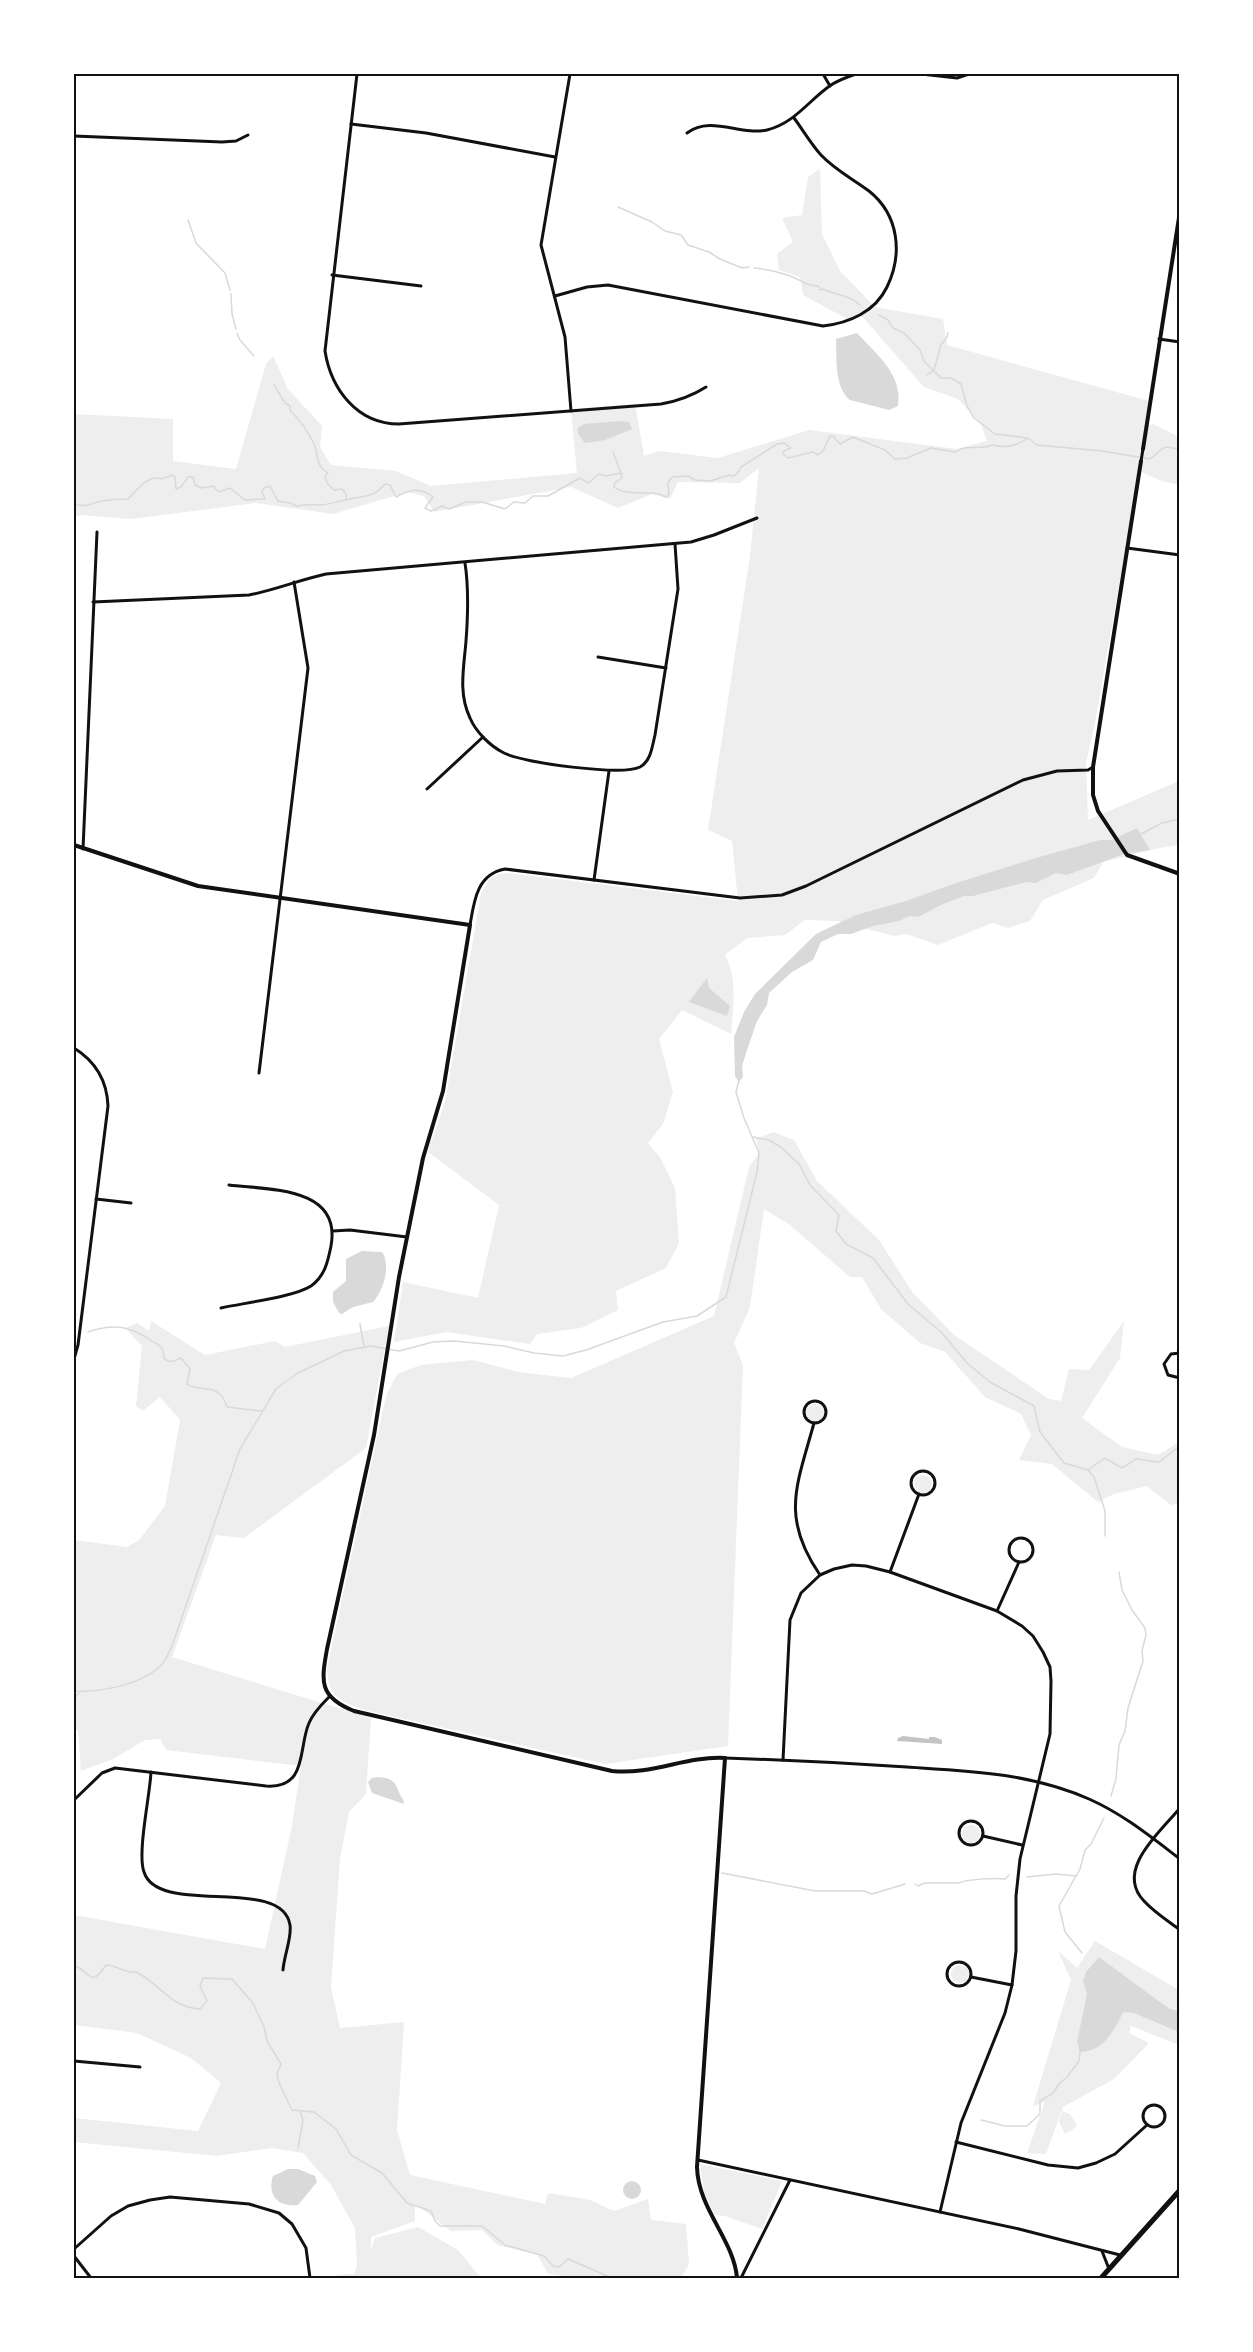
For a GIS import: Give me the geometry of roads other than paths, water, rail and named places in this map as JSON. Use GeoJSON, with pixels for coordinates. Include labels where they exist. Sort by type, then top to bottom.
{"type":"FeatureCollection","features":[{"type":"Feature","properties":{"kind":"highway"},"geometry":{"type":"LineString","coordinates":[[1101,2278],[1179,2190]]}},
{"type":"Feature","properties":{"kind":"street"},"geometry":{"type":"LineString","coordinates":[[357,74],[325,351],[327,365],[341,395],[370,418],[399,424],[676,402],[706,387]]}},
{"type":"Feature","properties":{"kind":"street"},"geometry":{"type":"LineString","coordinates":[[570,74],[541,245],[565,337],[571,411]]}},
{"type":"Feature","properties":{"kind":"street"},"geometry":{"type":"LineString","coordinates":[[823,74],[830,86]]}},
{"type":"Feature","properties":{"kind":"street"},"geometry":{"type":"LineString","coordinates":[[687,132],[705,125],[747,132],[764,131],[794,118],[830,86],[856,74]]}},
{"type":"Feature","properties":{"kind":"street"},"geometry":{"type":"LineString","coordinates":[[921,74],[957,78],[969,74]]}},
{"type":"Feature","properties":{"kind":"street"},"geometry":{"type":"LineString","coordinates":[[555,296],[587,287],[608,285],[823,326],[849,321],[872,306],[885,293],[896,267],[898,250],[893,225],[871,193],[820,154],[794,118]]}},
{"type":"Feature","properties":{"kind":"street"},"geometry":{"type":"LineString","coordinates":[[351,124],[426,133],[555,157]]}},
{"type":"Feature","properties":{"kind":"street"},"geometry":{"type":"LineString","coordinates":[[74,136],[222,142],[236,141],[248,135]]}},
{"type":"Feature","properties":{"kind":"street"},"geometry":{"type":"LineString","coordinates":[[1179,211],[1093,767],[1093,791],[1096,806],[1127,855],[1179,874]]}},
{"type":"Feature","properties":{"kind":"street"},"geometry":{"type":"LineString","coordinates":[[332,275],[421,286]]}},
{"type":"Feature","properties":{"kind":"street"},"geometry":{"type":"LineString","coordinates":[[1159,339],[1179,342]]}},
{"type":"Feature","properties":{"kind":"street"},"geometry":{"type":"LineString","coordinates":[[93,602],[249,594],[274,590],[326,574],[675,543],[706,538],[757,518]]}},
{"type":"Feature","properties":{"kind":"street"},"geometry":{"type":"LineString","coordinates":[[83,849],[97,532]]}},
{"type":"Feature","properties":{"kind":"street"},"geometry":{"type":"LineString","coordinates":[[465,563],[468,594],[463,699],[471,720],[483,737],[502,752],[521,758],[609,771],[630,771],[640,767],[650,756],[678,589],[675,543]]}},
{"type":"Feature","properties":{"kind":"street"},"geometry":{"type":"LineString","coordinates":[[1127,548],[1179,555]]}},
{"type":"Feature","properties":{"kind":"street"},"geometry":{"type":"LineString","coordinates":[[259,1073],[308,668],[294,582]]}},
{"type":"Feature","properties":{"kind":"street"},"geometry":{"type":"LineString","coordinates":[[598,657],[666,668]]}},
{"type":"Feature","properties":{"kind":"street"},"geometry":{"type":"LineString","coordinates":[[427,789],[483,737]]}},
{"type":"Feature","properties":{"kind":"street"},"geometry":{"type":"LineString","coordinates":[[1093,767],[1088,771],[1050,772],[1023,780],[823,878],[782,895],[740,898],[511,869],[497,870],[480,885],[470,925],[443,1091],[423,1158],[371,1446],[327,1649],[323,1679],[329,1697],[345,1707],[363,1713],[612,1771],[644,1772],[697,1760],[725,1758],[994,1773],[1039,1781],[1074,1792],[1101,1805],[1130,1822],[1179,1859]]}},
{"type":"Feature","properties":{"kind":"street"},"geometry":{"type":"LineString","coordinates":[[594,879],[609,771]]}},
{"type":"Feature","properties":{"kind":"street"},"geometry":{"type":"LineString","coordinates":[[74,845],[187,883],[470,925]]}},
{"type":"Feature","properties":{"kind":"street"},"geometry":{"type":"LineString","coordinates":[[74,1048],[95,1066],[103,1080],[107,1097],[78,1345],[74,1359]]}},
{"type":"Feature","properties":{"kind":"street"},"geometry":{"type":"LineString","coordinates":[[222,1308],[296,1292],[311,1286],[326,1269],[333,1231],[327,1214],[309,1197],[229,1185]]}},
{"type":"Feature","properties":{"kind":"street"},"geometry":{"type":"LineString","coordinates":[[96,1200],[130,1203]]}},
{"type":"Feature","properties":{"kind":"street"},"geometry":{"type":"LineString","coordinates":[[333,1231],[350,1230],[407,1237]]}},
{"type":"Feature","properties":{"kind":"street"},"geometry":{"type":"LineString","coordinates":[[1179,1353],[1168,1356],[1164,1364],[1168,1375],[1179,1378]]}},
{"type":"Feature","properties":{"kind":"street"},"geometry":{"type":"LineString","coordinates":[[817,1400],[824,1404],[826,1415],[821,1421],[814,1423],[805,1417],[804,1410],[807,1404],[817,1400]]}},
{"type":"Feature","properties":{"kind":"street"},"geometry":{"type":"LineString","coordinates":[[814,1423],[796,1487],[794,1504],[797,1528],[806,1551],[820,1575]]}},
{"type":"Feature","properties":{"kind":"street"},"geometry":{"type":"LineString","coordinates":[[928,1472],[933,1478],[934,1486],[930,1492],[919,1494],[913,1489],[912,1478],[917,1473],[928,1472]]}},
{"type":"Feature","properties":{"kind":"street"},"geometry":{"type":"LineString","coordinates":[[890,1572],[919,1494]]}},
{"type":"Feature","properties":{"kind":"street"},"geometry":{"type":"LineString","coordinates":[[1025,1539],[1031,1544],[1032,1555],[1027,1561],[1019,1562],[1011,1555],[1010,1547],[1014,1541],[1025,1539]]}},
{"type":"Feature","properties":{"kind":"street"},"geometry":{"type":"LineString","coordinates":[[997,1611],[1019,1562]]}},
{"type":"Feature","properties":{"kind":"street"},"geometry":{"type":"LineString","coordinates":[[783,1761],[790,1620],[801,1593],[820,1575],[834,1569],[852,1564],[890,1572],[997,1611],[1022,1626],[1032,1636],[1050,1667],[1050,1734],[1017,1879],[1016,1951],[1012,1985],[1005,2013],[967,2106],[956,2141],[940,2212]]}},
{"type":"Feature","properties":{"kind":"street"},"geometry":{"type":"LineString","coordinates":[[74,1800],[102,1773],[119,1768],[266,1786],[284,1784],[293,1777],[299,1767],[310,1720],[329,1697]]}},
{"type":"Feature","properties":{"kind":"street"},"geometry":{"type":"LineString","coordinates":[[725,1758],[697,2160],[699,2189],[739,2278]]}},
{"type":"Feature","properties":{"kind":"street"},"geometry":{"type":"LineString","coordinates":[[151,1772],[142,1859],[144,1876],[162,1891],[261,1901],[279,1907],[290,1925],[283,1970]]}},
{"type":"Feature","properties":{"kind":"street"},"geometry":{"type":"LineString","coordinates":[[1179,1808],[1136,1865],[1134,1884],[1143,1900],[1179,1930]]}},
{"type":"Feature","properties":{"kind":"street"},"geometry":{"type":"LineString","coordinates":[[975,1822],[981,1827],[983,1836],[976,1844],[969,1845],[962,1842],[959,1831],[963,1824],[975,1822]]}},
{"type":"Feature","properties":{"kind":"street"},"geometry":{"type":"LineString","coordinates":[[983,1836],[1023,1845]]}},
{"type":"Feature","properties":{"kind":"street"},"geometry":{"type":"LineString","coordinates":[[963,1963],[969,1967],[971,1977],[966,1984],[958,1986],[951,1982],[948,1971],[952,1965],[963,1963]]}},
{"type":"Feature","properties":{"kind":"street"},"geometry":{"type":"LineString","coordinates":[[971,1977],[1012,1985]]}},
{"type":"Feature","properties":{"kind":"street"},"geometry":{"type":"LineString","coordinates":[[74,2061],[140,2067]]}},
{"type":"Feature","properties":{"kind":"street"},"geometry":{"type":"LineString","coordinates":[[1153,2104],[1163,2108],[1166,2115],[1164,2122],[1154,2127],[1147,2125],[1143,2118],[1146,2108],[1153,2104]]}},
{"type":"Feature","properties":{"kind":"street"},"geometry":{"type":"LineString","coordinates":[[956,2141],[1048,2165],[1078,2168],[1115,2154],[1147,2125]]}},
{"type":"Feature","properties":{"kind":"street"},"geometry":{"type":"LineString","coordinates":[[697,2160],[1019,2229],[1120,2256]]}},
{"type":"Feature","properties":{"kind":"street"},"geometry":{"type":"LineString","coordinates":[[739,2278],[790,2180]]}},
{"type":"Feature","properties":{"kind":"street"},"geometry":{"type":"LineString","coordinates":[[74,2249],[111,2216],[128,2206],[150,2199],[170,2197],[249,2204],[279,2213],[292,2224],[306,2248],[310,2278]]}},
{"type":"Feature","properties":{"kind":"street"},"geometry":{"type":"LineString","coordinates":[[1102,2251],[1109,2269]]}},
{"type":"Feature","properties":{"kind":"street"},"geometry":{"type":"LineString","coordinates":[[74,2256],[91,2278]]}},
{"type":"Feature","properties":{"kind":"waterway"},"geometry":{"type":"LineString","coordinates":[[618,207],[652,222],[665,231],[681,235],[688,245],[742,268],[749,267]]}},
{"type":"Feature","properties":{"kind":"waterway"},"geometry":{"type":"LineString","coordinates":[[188,220],[196,243],[225,273],[230,290]]}},
{"type":"Feature","properties":{"kind":"waterway"},"geometry":{"type":"LineString","coordinates":[[754,268],[791,276],[809,285],[818,286],[820,290],[847,297],[860,305]]}},
{"type":"Feature","properties":{"kind":"waterway"},"geometry":{"type":"LineString","coordinates":[[231,294],[232,314],[236,329]]}},
{"type":"Feature","properties":{"kind":"waterway"},"geometry":{"type":"LineString","coordinates":[[879,315],[888,320],[893,328],[904,333],[920,350],[924,361],[941,378],[951,378],[961,384],[967,406],[974,418],[995,434],[1027,438]]}},
{"type":"Feature","properties":{"kind":"waterway"},"geometry":{"type":"LineString","coordinates":[[237,333],[254,356]]}},
{"type":"Feature","properties":{"kind":"waterway"},"geometry":{"type":"LineString","coordinates":[[927,375],[934,370],[941,345],[948,333]]}},
{"type":"Feature","properties":{"kind":"waterway"},"geometry":{"type":"LineString","coordinates":[[274,385],[312,440],[319,464],[328,473],[325,476],[327,483],[334,490],[342,489],[346,494],[346,499]]}},
{"type":"Feature","properties":{"kind":"waterway"},"geometry":{"type":"LineString","coordinates":[[74,505],[86,506],[108,500],[128,499],[148,480],[162,479],[172,475],[175,477],[176,489],[181,487],[188,477],[193,477],[195,485],[202,488],[213,486],[219,492],[230,488],[245,500],[265,499],[262,492],[264,488],[270,486],[278,501],[297,506],[325,505],[369,495],[377,492],[385,484],[390,485],[396,497],[414,490],[424,491],[433,497],[425,508],[431,511],[442,506],[449,509],[466,502],[482,502],[505,509],[514,502],[525,503],[533,496],[548,496],[580,478],[588,483],[599,474],[605,476],[621,473],[622,478],[615,483],[614,487],[626,492],[653,493],[666,497],[669,494],[668,483],[672,477],[688,476],[695,480],[710,481],[729,475],[733,476],[741,467],[777,444],[784,443],[791,448],[783,454],[788,458],[813,452],[818,455],[823,451],[830,436],[833,436],[840,444],[853,437],[885,450],[895,459],[907,458],[931,448],[955,452],[969,447],[1010,446],[1028,438],[1037,445],[1102,451],[1150,459],[1165,447],[1180,450]]}},
{"type":"Feature","properties":{"kind":"waterway"},"geometry":{"type":"LineString","coordinates":[[613,452],[621,473]]}},
{"type":"Feature","properties":{"kind":"waterway"},"geometry":{"type":"LineString","coordinates":[[1139,835],[1162,823],[1180,819]]}},
{"type":"Feature","properties":{"kind":"waterway"},"geometry":{"type":"LineString","coordinates":[[74,1691],[122,1686],[145,1677],[164,1661],[172,1646],[240,1449],[276,1389],[296,1374],[344,1351],[371,1346],[399,1351],[433,1342],[454,1341],[504,1346],[534,1353],[563,1356],[663,1322],[697,1316],[726,1297],[757,1172],[759,1153],[736,1092],[739,1080]]}},
{"type":"Feature","properties":{"kind":"waterway"},"geometry":{"type":"LineString","coordinates":[[753,1137],[769,1140],[782,1148],[799,1164],[810,1185],[839,1215],[836,1231],[846,1244],[873,1258],[908,1304],[942,1333],[967,1363],[990,1382],[1034,1406],[1040,1432],[1064,1463],[1088,1470],[1105,1458],[1122,1468],[1136,1459],[1159,1462],[1180,1446]]}},
{"type":"Feature","properties":{"kind":"waterway"},"geometry":{"type":"LineString","coordinates":[[360,1324],[364,1347]]}},
{"type":"Feature","properties":{"kind":"waterway"},"geometry":{"type":"LineString","coordinates":[[88,1332],[114,1327],[136,1332],[161,1347],[166,1360],[181,1358],[190,1369],[187,1384],[217,1392],[227,1407],[261,1411]]}},
{"type":"Feature","properties":{"kind":"waterway"},"geometry":{"type":"LineString","coordinates":[[1088,1470],[1094,1477],[1105,1511],[1105,1536]]}},
{"type":"Feature","properties":{"kind":"waterway"},"geometry":{"type":"LineString","coordinates":[[1111,1796],[1116,1779],[1119,1745],[1125,1731],[1128,1708],[1143,1661],[1142,1651],[1146,1635],[1145,1628],[1132,1610],[1122,1590],[1119,1572]]}},
{"type":"Feature","properties":{"kind":"waterway"},"geometry":{"type":"LineString","coordinates":[[74,1699],[79,1693]]}},
{"type":"Feature","properties":{"kind":"waterway"},"geometry":{"type":"LineString","coordinates":[[1082,1953],[1065,1932],[1059,1906],[1080,1869],[1085,1850],[1091,1844],[1104,1818]]}},
{"type":"Feature","properties":{"kind":"waterway"},"geometry":{"type":"LineString","coordinates":[[722,1873],[815,1891],[864,1891],[872,1894],[905,1884]]}},
{"type":"Feature","properties":{"kind":"waterway"},"geometry":{"type":"LineString","coordinates":[[1027,1877],[1056,1874],[1076,1876]]}},
{"type":"Feature","properties":{"kind":"waterway"},"geometry":{"type":"LineString","coordinates":[[915,1884],[918,1886],[925,1883],[1005,1879],[1009,1875]]}},
{"type":"Feature","properties":{"kind":"waterway"},"geometry":{"type":"LineString","coordinates":[[74,1965],[91,1977],[97,1976],[106,1965],[128,1972],[136,1972],[173,2000],[200,2009],[207,2001],[200,1986],[203,1978],[232,1979],[253,2003],[264,2027],[267,2041],[281,2064],[277,2074],[279,2083],[292,2110],[314,2112],[336,2129],[351,2155],[382,2173],[407,2203],[431,2211],[440,2226],[482,2226],[505,2245],[544,2256],[553,2266],[559,2267],[568,2259],[612,2278]]}},
{"type":"Feature","properties":{"kind":"waterway"},"geometry":{"type":"LineString","coordinates":[[981,2120],[1005,2126],[1027,2126],[1040,2114],[1040,2101],[1053,2093],[1079,2061],[1080,2052]]}},
{"type":"Feature","properties":{"kind":"waterway"},"geometry":{"type":"LineString","coordinates":[[298,2148],[303,2120],[300,2111]]}}]}
